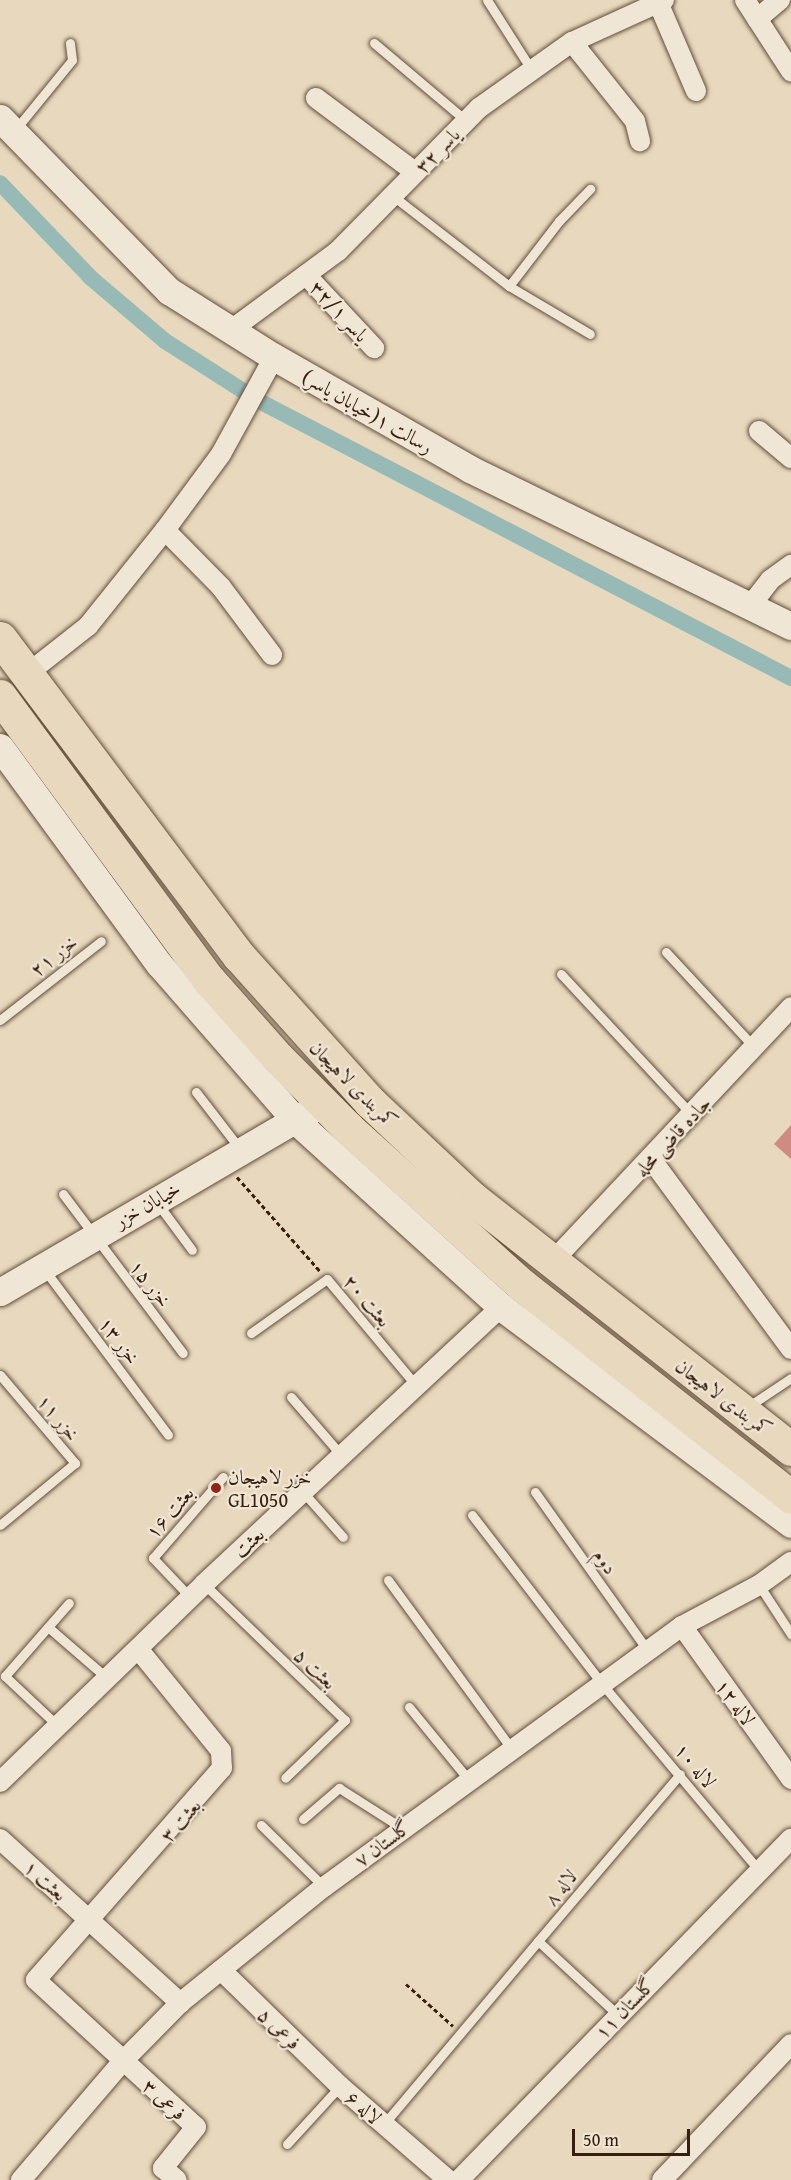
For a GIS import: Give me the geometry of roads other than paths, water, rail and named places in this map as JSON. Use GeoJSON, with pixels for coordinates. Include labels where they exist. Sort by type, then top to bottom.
{"type":"FeatureCollection","features":[{"type":"Feature","properties":{"kind":"highway","name":"کمربندی لاهیجان"},"geometry":{"type":"LineString","coordinates":[[0,638],[174,873],[305,1034],[472,1198],[551,1263],[791,1449]]}},
{"type":"Feature","properties":{"kind":"highway","name":"کمربندی لاهیجان"},"geometry":{"type":"LineString","coordinates":[[0,696],[209,980],[324,1104],[512,1296],[791,1497]]}},
{"type":"Feature","properties":{"kind":"street"},"geometry":{"type":"LineString","coordinates":[[745,0],[791,71]]}},
{"type":"Feature","properties":{"kind":"street"},"geometry":{"type":"LineString","coordinates":[[757,19],[780,0]]}},
{"type":"Feature","properties":{"kind":"street","name":"یاسر ۳۲"},"geometry":{"type":"LineString","coordinates":[[231,330],[338,251],[465,120],[531,69],[572,42],[660,1]]}},
{"type":"Feature","properties":{"kind":"street"},"geometry":{"type":"LineString","coordinates":[[660,1],[696,91]]}},
{"type":"Feature","properties":{"kind":"street"},"geometry":{"type":"LineString","coordinates":[[572,42],[635,121],[640,141]]}},
{"type":"Feature","properties":{"kind":"street"},"geometry":{"type":"LineString","coordinates":[[316,98],[415,172]]}},
{"type":"Feature","properties":{"kind":"street","name":"رسالت ۱(خیابان یاسر)"},"geometry":{"type":"LineString","coordinates":[[7,125],[170,291],[231,330],[274,357],[470,468],[791,626]]}},
{"type":"Feature","properties":{"kind":"street","name":"یاسر ۳۲/۱"},"geometry":{"type":"LineString","coordinates":[[306,275],[375,348]]}},
{"type":"Feature","properties":{"kind":"street"},"geometry":{"type":"LineString","coordinates":[[27,674],[88,626],[165,530],[221,454],[274,357]]}},
{"type":"Feature","properties":{"kind":"street"},"geometry":{"type":"LineString","coordinates":[[759,431],[791,458]]}},
{"type":"Feature","properties":{"kind":"street"},"geometry":{"type":"LineString","coordinates":[[165,530],[221,586],[272,655]]}},
{"type":"Feature","properties":{"kind":"street"},"geometry":{"type":"LineString","coordinates":[[750,606],[770,580],[791,565]]}},
{"type":"Feature","properties":{"kind":"street"},"geometry":{"type":"LineString","coordinates":[[0,747],[159,964],[295,1120],[791,1524]]}},
{"type":"Feature","properties":{"kind":"street","name":"جاده قاضی محله"},"geometry":{"type":"LineString","coordinates":[[551,1263],[692,1116],[791,1007]]}},
{"type":"Feature","properties":{"kind":"street","name":"خیابان خزر"},"geometry":{"type":"LineString","coordinates":[[0,1292],[91,1236],[324,1104]]}},
{"type":"Feature","properties":{"kind":"street"},"geometry":{"type":"LineString","coordinates":[[651,1159],[791,1349]]}},
{"type":"Feature","properties":{"kind":"street","name":"بعثت"},"geometry":{"type":"LineString","coordinates":[[0,1782],[139,1650],[197,1590],[418,1388],[512,1296]]}},
{"type":"Feature","properties":{"kind":"street","name":"گلستان ۷"},"geometry":{"type":"LineString","coordinates":[[21,2180],[123,2061],[180,2002],[324,1887],[511,1748],[682,1626],[759,1585],[791,1562]]}},
{"type":"Feature","properties":{"kind":"street","name":"لاله ۱۲"},"geometry":{"type":"LineString","coordinates":[[682,1626],[791,1779]]}},
{"type":"Feature","properties":{"kind":"street","name":"بعثت ۳"},"geometry":{"type":"LineString","coordinates":[[123,2061],[36,1980],[92,1920],[222,1768],[221,1751],[139,1650]]}},
{"type":"Feature","properties":{"kind":"street","name":"بعثت ۱"},"geometry":{"type":"LineString","coordinates":[[0,1839],[180,2002]]}},
{"type":"Feature","properties":{"kind":"street","name":"گلستان ۱۱"},"geometry":{"type":"LineString","coordinates":[[459,2180],[791,1839]]}},
{"type":"Feature","properties":{"kind":"street","name":"فرعی ۵"},"geometry":{"type":"LineString","coordinates":[[221,1970],[340,2086]]}},
{"type":"Feature","properties":{"kind":"street"},"geometry":{"type":"LineString","coordinates":[[662,2180],[791,2044]]}},
{"type":"Feature","properties":{"kind":"street","name":"فرعی ۳"},"geometry":{"type":"LineString","coordinates":[[123,2061],[196,2127],[170,2174]]}},
{"type":"Feature","properties":{"kind":"street","name":"لاله ۶"},"geometry":{"type":"LineString","coordinates":[[340,2086],[448,2180]]}},
{"type":"Feature","properties":{"kind":"lane"},"geometry":{"type":"LineString","coordinates":[[487,0],[531,69]]}},
{"type":"Feature","properties":{"kind":"lane"},"geometry":{"type":"LineString","coordinates":[[7,125],[72,60],[70,43]]}},
{"type":"Feature","properties":{"kind":"lane"},"geometry":{"type":"LineString","coordinates":[[374,44],[465,120]]}},
{"type":"Feature","properties":{"kind":"lane"},"geometry":{"type":"LineString","coordinates":[[509,286],[559,221],[590,189]]}},
{"type":"Feature","properties":{"kind":"lane"},"geometry":{"type":"LineString","coordinates":[[393,196],[509,286],[590,334]]}},
{"type":"Feature","properties":{"kind":"lane","name":"خزر ۲۱"},"geometry":{"type":"LineString","coordinates":[[0,1020],[101,941]]}},
{"type":"Feature","properties":{"kind":"lane"},"geometry":{"type":"LineString","coordinates":[[666,952],[754,1048]]}},
{"type":"Feature","properties":{"kind":"lane"},"geometry":{"type":"LineString","coordinates":[[561,974],[692,1116]]}},
{"type":"Feature","properties":{"kind":"lane"},"geometry":{"type":"LineString","coordinates":[[196,1092],[232,1156]]}},
{"type":"Feature","properties":{"kind":"lane","name":"خزر ۱۵"},"geometry":{"type":"LineString","coordinates":[[63,1194],[91,1236],[183,1353]]}},
{"type":"Feature","properties":{"kind":"lane"},"geometry":{"type":"LineString","coordinates":[[155,1200],[192,1250]]}},
{"type":"Feature","properties":{"kind":"lane","name":"خزر ۱۳"},"geometry":{"type":"LineString","coordinates":[[42,1267],[168,1435]]}},
{"type":"Feature","properties":{"kind":"lane","name":"بعثت ۲۰"},"geometry":{"type":"LineString","coordinates":[[251,1333],[327,1279],[418,1388]]}},
{"type":"Feature","properties":{"kind":"lane","name":"خزر ۱۱"},"geometry":{"type":"LineString","coordinates":[[0,1375],[75,1463],[0,1525]]}},
{"type":"Feature","properties":{"kind":"lane"},"geometry":{"type":"LineString","coordinates":[[742,1411],[791,1378]]}},
{"type":"Feature","properties":{"kind":"lane"},"geometry":{"type":"LineString","coordinates":[[291,1397],[342,1456]]}},
{"type":"Feature","properties":{"kind":"lane","name":"بعثت ۱۶"},"geometry":{"type":"LineString","coordinates":[[197,1590],[153,1558],[223,1477]]}},
{"type":"Feature","properties":{"kind":"lane"},"geometry":{"type":"LineString","coordinates":[[303,1492],[343,1537]]}},
{"type":"Feature","properties":{"kind":"lane","name":"دوم"},"geometry":{"type":"LineString","coordinates":[[535,1492],[648,1651]]}},
{"type":"Feature","properties":{"kind":"lane","name":"لاله ۱۰"},"geometry":{"type":"LineString","coordinates":[[472,1515],[603,1684],[759,1870]]}},
{"type":"Feature","properties":{"kind":"lane"},"geometry":{"type":"LineString","coordinates":[[388,1580],[511,1748]]}},
{"type":"Feature","properties":{"kind":"lane"},"geometry":{"type":"LineString","coordinates":[[759,1585],[791,1634]]}},
{"type":"Feature","properties":{"kind":"lane","name":"بعثت ۵"},"geometry":{"type":"LineString","coordinates":[[197,1590],[345,1720],[285,1778]]}},
{"type":"Feature","properties":{"kind":"lane"},"geometry":{"type":"LineString","coordinates":[[58,1726],[5,1676],[69,1604]]}},
{"type":"Feature","properties":{"kind":"lane"},"geometry":{"type":"LineString","coordinates":[[48,1627],[108,1679]]}},
{"type":"Feature","properties":{"kind":"lane"},"geometry":{"type":"LineString","coordinates":[[409,1707],[468,1779]]}},
{"type":"Feature","properties":{"kind":"lane","name":"لاله ۸"},"geometry":{"type":"LineString","coordinates":[[384,2124],[680,1774]]}},
{"type":"Feature","properties":{"kind":"lane"},"geometry":{"type":"LineString","coordinates":[[303,1819],[339,1788],[402,1828]]}},
{"type":"Feature","properties":{"kind":"lane"},"geometry":{"type":"LineString","coordinates":[[261,1825],[324,1887]]}},
{"type":"Feature","properties":{"kind":"lane"},"geometry":{"type":"LineString","coordinates":[[538,1941],[618,2015]]}},
{"type":"Feature","properties":{"kind":"lane","name":"لاله ۶"},"geometry":{"type":"LineString","coordinates":[[287,2144],[340,2086]]}},
{"type":"Feature","properties":{"kind":"waterway"},"geometry":{"type":"LineString","coordinates":[[0,183],[91,278],[165,341],[259,401],[791,678]]}},
{"type":"Feature","properties":{"kind":"place","name":"خزر لاهیجان GL1050"},"geometry":{"type":"Point","coordinates":[216,1488]}}]}
